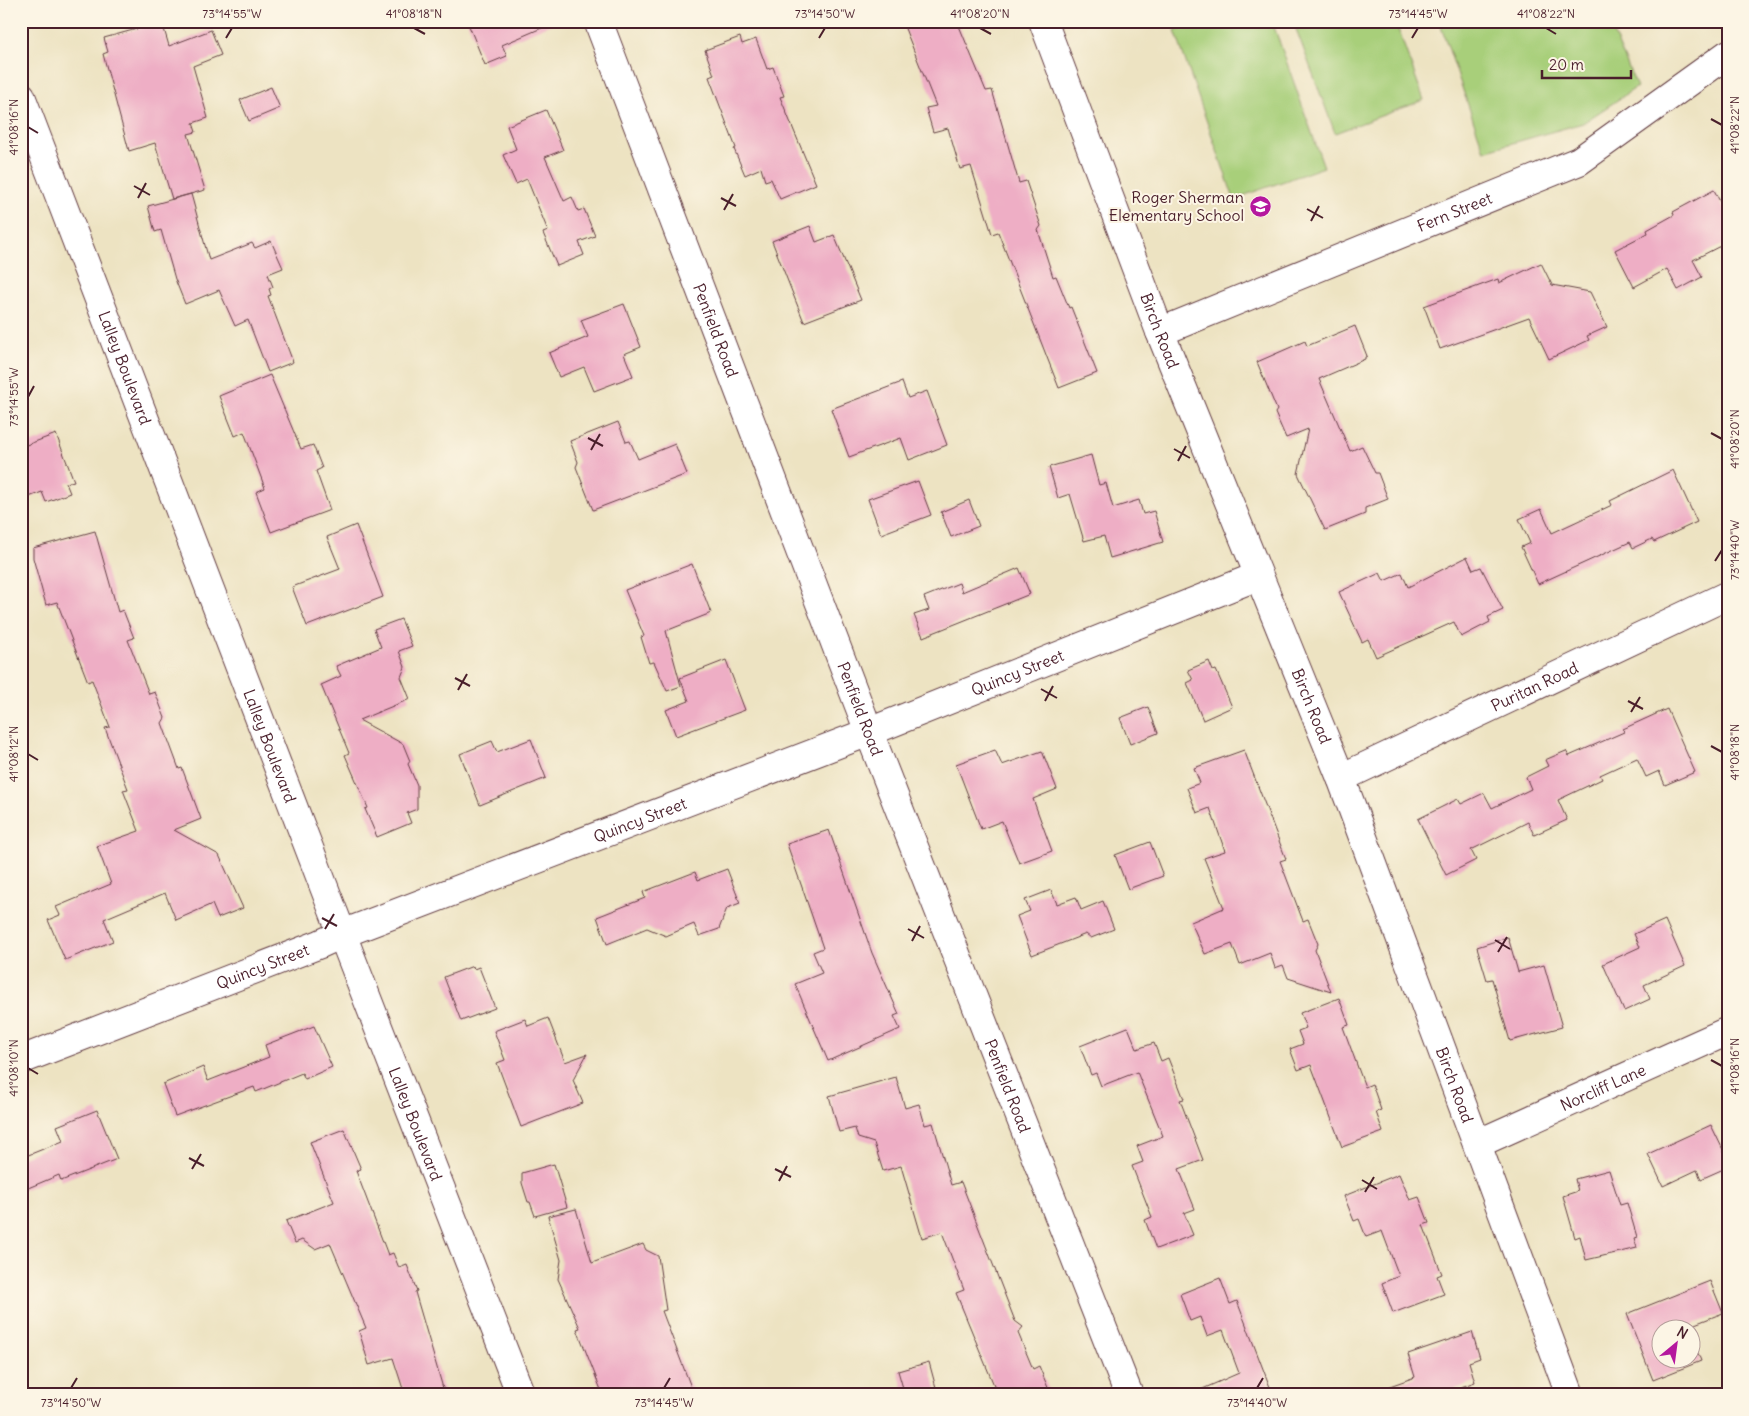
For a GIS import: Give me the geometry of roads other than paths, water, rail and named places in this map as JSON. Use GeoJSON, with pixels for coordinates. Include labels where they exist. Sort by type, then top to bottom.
{"type":"FeatureCollection","features":[{"type":"Feature","properties":{"kind":"street","name":"Penfield Road"},"geometry":{"type":"LineString","coordinates":[[598,21],[869,732],[1129,1395]]}},
{"type":"Feature","properties":{"kind":"street","name":"Birch Road"},"geometry":{"type":"LineString","coordinates":[[1043,21],[1160,332],[1341,778],[1570,1395]]}},
{"type":"Feature","properties":{"kind":"street","name":"Fern Street"},"geometry":{"type":"LineString","coordinates":[[1160,332],[1579,161],[1728,54]]}},
{"type":"Feature","properties":{"kind":"street","name":"Lalley Boulevard"},"geometry":{"type":"LineString","coordinates":[[21,96],[521,1395]]}},
{"type":"Feature","properties":{"kind":"street","name":"Quincy Street"},"geometry":{"type":"LineString","coordinates":[[21,1060],[342,934],[869,732],[1258,576]]}},
{"type":"Feature","properties":{"kind":"street","name":"Puritan Road"},"geometry":{"type":"LineString","coordinates":[[1341,778],[1728,595]]}},
{"type":"Feature","properties":{"kind":"street","name":"Norcliff Lane"},"geometry":{"type":"LineString","coordinates":[[1477,1144],[1728,1031]]}},
{"type":"Feature","properties":{"kind":"place","name":"Roger Sherman Elementary School"},"geometry":{"type":"Point","coordinates":[1260,206]}}]}
